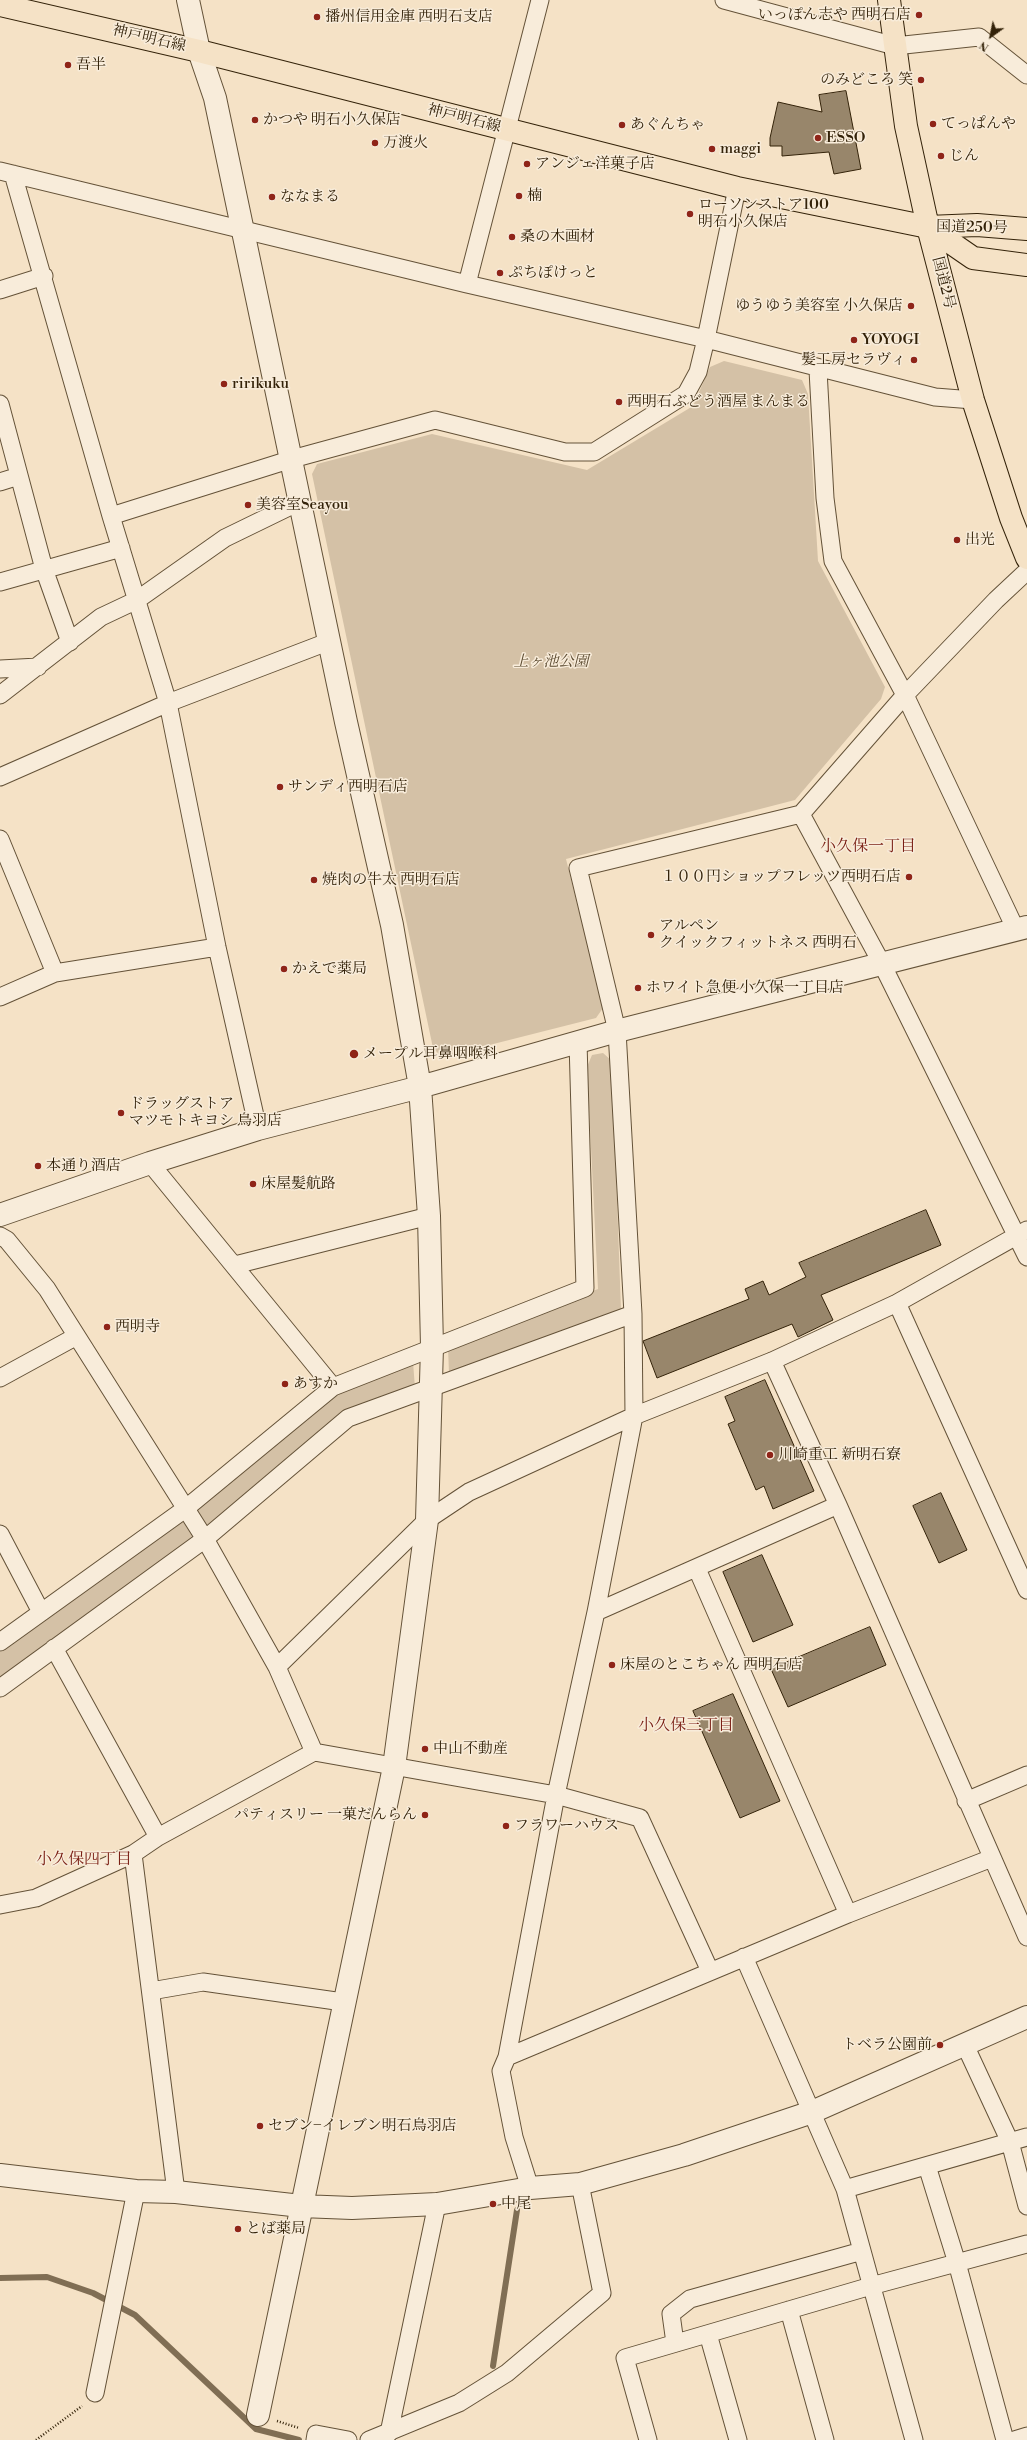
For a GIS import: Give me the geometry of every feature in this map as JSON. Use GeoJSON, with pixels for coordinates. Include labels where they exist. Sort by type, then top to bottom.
{"type":"FeatureCollection","features":[{"type":"Feature","properties":{"kind":"main road","name":"国道2号"},"geometry":{"type":"LineString","coordinates":[[889,0],[906,126],[928,227],[973,400],[1011,518],[1027,558]]}},
{"type":"Feature","properties":{"kind":"main road","name":"神戸明石線"},"geometry":{"type":"LineString","coordinates":[[0,5],[199,51],[737,188],[928,227]]}},
{"type":"Feature","properties":{"kind":"main road","name":"国道250号"},"geometry":{"type":"LineString","coordinates":[[928,227],[977,225],[1027,229]]}},
{"type":"Feature","properties":{"kind":"main road","name":"国道250号"},"geometry":{"type":"LineString","coordinates":[[928,227],[973,258],[1027,265]]}},
{"type":"Feature","properties":{"kind":"street"},"geometry":{"type":"LineString","coordinates":[[188,0],[199,51],[215,98],[242,231],[392,925],[420,1087],[429,1216],[432,1347],[427,1520],[394,1766],[343,2002],[258,2415]]}},
{"type":"Feature","properties":{"kind":"street"},"geometry":{"type":"LineString","coordinates":[[467,284],[540,0]]}},
{"type":"Feature","properties":{"kind":"street"},"geometry":{"type":"LineString","coordinates":[[724,0],[895,46],[979,37],[1027,75]]}},
{"type":"Feature","properties":{"kind":"street"},"geometry":{"type":"LineString","coordinates":[[7,173],[242,231],[706,339],[818,370],[934,397],[973,400]]}},
{"type":"Feature","properties":{"kind":"street"},"geometry":{"type":"LineString","coordinates":[[7,173],[44,276],[111,516],[168,703],[217,947],[258,1129]]}},
{"type":"Feature","properties":{"kind":"street"},"geometry":{"type":"LineString","coordinates":[[111,516],[292,460],[435,420],[565,452],[594,452],[686,394],[698,372],[737,188]]}},
{"type":"Feature","properties":{"kind":"street"},"geometry":{"type":"LineString","coordinates":[[0,290],[44,276]]}},
{"type":"Feature","properties":{"kind":"street"},"geometry":{"type":"LineString","coordinates":[[0,1215],[150,1163],[258,1129],[420,1087],[617,1031],[1022,928],[905,694],[833,561],[824,498],[818,370]]}},
{"type":"Feature","properties":{"kind":"street"},"geometry":{"type":"LineString","coordinates":[[0,404],[44,570],[70,642]]}},
{"type":"Feature","properties":{"kind":"street"},"geometry":{"type":"LineString","coordinates":[[0,482],[19,476]]}},
{"type":"Feature","properties":{"kind":"street"},"geometry":{"type":"LineString","coordinates":[[0,695],[70,642],[101,616],[137,600],[225,538],[301,501]]}},
{"type":"Feature","properties":{"kind":"street"},"geometry":{"type":"LineString","coordinates":[[0,582],[121,548]]}},
{"type":"Feature","properties":{"kind":"street"},"geometry":{"type":"LineString","coordinates":[[530,2188],[514,2137],[501,2071],[506,2057],[556,1795],[596,1612],[634,1416],[633,1314],[617,1031],[578,868],[801,814],[905,694],[996,600],[1027,571]]}},
{"type":"Feature","properties":{"kind":"street"},"geometry":{"type":"LineString","coordinates":[[0,777],[168,703],[330,641]]}},
{"type":"Feature","properties":{"kind":"street"},"geometry":{"type":"LineString","coordinates":[[0,670],[38,667]]}},
{"type":"Feature","properties":{"kind":"street"},"geometry":{"type":"LineString","coordinates":[[801,814],[882,964],[1022,1232],[1027,1257]]}},
{"type":"Feature","properties":{"kind":"street"},"geometry":{"type":"LineString","coordinates":[[0,839],[55,973]]}},
{"type":"Feature","properties":{"kind":"street"},"geometry":{"type":"LineString","coordinates":[[0,997],[55,973],[217,947]]}},
{"type":"Feature","properties":{"kind":"street"},"geometry":{"type":"LineString","coordinates":[[0,1642],[185,1509],[333,1386],[585,1288],[578,1042]]}},
{"type":"Feature","properties":{"kind":"street"},"geometry":{"type":"LineString","coordinates":[[150,1163],[333,1386]]}},
{"type":"Feature","properties":{"kind":"street"},"geometry":{"type":"LineString","coordinates":[[235,1265],[429,1216]]}},
{"type":"Feature","properties":{"kind":"street"},"geometry":{"type":"LineString","coordinates":[[277,1668],[427,1520],[469,1492],[634,1416],[772,1361],[897,1302],[1022,1232]]}},
{"type":"Feature","properties":{"kind":"street"},"geometry":{"type":"LineString","coordinates":[[0,1236],[7,1240],[47,1289],[75,1337],[205,1540],[277,1668],[314,1752]]}},
{"type":"Feature","properties":{"kind":"street"},"geometry":{"type":"LineString","coordinates":[[897,1302],[1027,1590]]}},
{"type":"Feature","properties":{"kind":"street"},"geometry":{"type":"LineString","coordinates":[[0,1688],[205,1540],[348,1418],[633,1314]]}},
{"type":"Feature","properties":{"kind":"street"},"geometry":{"type":"LineString","coordinates":[[0,1378],[75,1337]]}},
{"type":"Feature","properties":{"kind":"street"},"geometry":{"type":"LineString","coordinates":[[772,1361],[838,1505],[966,1801],[1027,1936]]}},
{"type":"Feature","properties":{"kind":"street"},"geometry":{"type":"LineString","coordinates":[[596,1612],[697,1569],[838,1505]]}},
{"type":"Feature","properties":{"kind":"street"},"geometry":{"type":"LineString","coordinates":[[0,1534],[41,1612]]}},
{"type":"Feature","properties":{"kind":"street"},"geometry":{"type":"LineString","coordinates":[[697,1569],[848,1914]]}},
{"type":"Feature","properties":{"kind":"street"},"geometry":{"type":"LineString","coordinates":[[54,1648],[158,1837]]}},
{"type":"Feature","properties":{"kind":"street"},"geometry":{"type":"LineString","coordinates":[[0,1905],[36,1898],[133,1854],[158,1837],[314,1752],[556,1795],[640,1818],[710,1971]]}},
{"type":"Feature","properties":{"kind":"street"},"geometry":{"type":"LineString","coordinates":[[966,1801],[1027,1775]]}},
{"type":"Feature","properties":{"kind":"street"},"geometry":{"type":"LineString","coordinates":[[133,1854],[176,2192]]}},
{"type":"Feature","properties":{"kind":"street"},"geometry":{"type":"LineString","coordinates":[[506,2057],[848,1914],[992,1858]]}},
{"type":"Feature","properties":{"kind":"street"},"geometry":{"type":"LineString","coordinates":[[744,1957],[845,2189],[914,2440]]}},
{"type":"Feature","properties":{"kind":"street"},"geometry":{"type":"LineString","coordinates":[[151,1991],[203,1982],[343,2002]]}},
{"type":"Feature","properties":{"kind":"street"},"geometry":{"type":"LineString","coordinates":[[0,2175],[136,2191],[176,2192],[301,2206],[352,2208],[437,2204],[530,2188],[580,2184],[684,2155],[812,2112],[1027,2017]]}},
{"type":"Feature","properties":{"kind":"street"},"geometry":{"type":"LineString","coordinates":[[965,2045],[1010,2142],[1027,2206]]}},
{"type":"Feature","properties":{"kind":"street"},"geometry":{"type":"LineString","coordinates":[[845,2189],[1027,2137]]}},
{"type":"Feature","properties":{"kind":"street"},"geometry":{"type":"LineString","coordinates":[[927,2166],[957,2263],[1005,2440]]}},
{"type":"Feature","properties":{"kind":"street"},"geometry":{"type":"LineString","coordinates":[[370,2440],[459,2402],[507,2373],[602,2293],[580,2184]]}},
{"type":"Feature","properties":{"kind":"street"},"geometry":{"type":"LineString","coordinates":[[95,2393],[136,2191]]}},
{"type":"Feature","properties":{"kind":"street"},"geometry":{"type":"LineString","coordinates":[[389,2433],[437,2204]]}},
{"type":"Feature","properties":{"kind":"street"},"geometry":{"type":"LineString","coordinates":[[648,2440],[625,2358],[871,2286],[1027,2244]]}},
{"type":"Feature","properties":{"kind":"street"},"geometry":{"type":"LineString","coordinates":[[675,2343],[671,2314],[690,2299],[862,2252]]}},
{"type":"Feature","properties":{"kind":"street"},"geometry":{"type":"LineString","coordinates":[[789,2310],[825,2440]]}},
{"type":"Feature","properties":{"kind":"street"},"geometry":{"type":"LineString","coordinates":[[708,2334],[738,2440]]}},
{"type":"Feature","properties":{"kind":"street"},"geometry":{"type":"LineString","coordinates":[[1014,2440],[1027,2436]]}},
{"type":"Feature","properties":{"kind":"street"},"geometry":{"type":"LineString","coordinates":[[316,2437],[348,2440]]}},
{"type":"Feature","properties":{"kind":"path"},"geometry":{"type":"LineString","coordinates":[[36,2440],[85,2403],[95,2393]]}},
{"type":"Feature","properties":{"kind":"path"},"geometry":{"type":"LineString","coordinates":[[258,2415],[316,2437]]}},
{"type":"Feature","properties":{"kind":"green space","name":"上ヶ池公園"},"geometry":{"type":"Polygon","coordinates":[[[724,361],[802,380],[808,394],[818,561],[885,687],[881,699],[795,800],[566,859],[603,1008],[596,1018],[442,1057],[433,1048],[312,474],[317,464],[432,434],[587,470],[693,406],[710,367],[724,361]]]}},
{"type":"Feature","properties":{"kind":"green space"},"geometry":{"type":"Polygon","coordinates":[[[603,1053],[612,1061],[621,1310],[449,1373],[448,1347],[598,1289],[587,1067],[592,1055],[603,1053]]]}},
{"type":"Feature","properties":{"kind":"green space"},"geometry":{"type":"Polygon","coordinates":[[[413,1362],[415,1388],[346,1415],[207,1530],[194,1511],[332,1394],[413,1362]]]}},
{"type":"Feature","properties":{"kind":"green space"},"geometry":{"type":"Polygon","coordinates":[[[185,1518],[198,1539],[0,1680],[0,1652],[185,1518]]]}},
{"type":"Feature","properties":{"kind":"building"},"geometry":{"type":"Polygon","coordinates":[[[846,91],[861,169],[834,174],[829,152],[782,156],[782,146],[770,146],[770,138],[778,102],[822,112],[819,95],[846,91]]]}},
{"type":"Feature","properties":{"kind":"building"},"geometry":{"type":"Polygon","coordinates":[[[926,1210],[941,1245],[821,1295],[833,1320],[798,1337],[792,1324],[657,1378],[643,1341],[749,1299],[745,1289],[763,1281],[769,1295],[806,1277],[799,1263],[926,1210]]]}},
{"type":"Feature","properties":{"kind":"building","name":"川崎重工 新明石寮"},"geometry":{"type":"Polygon","coordinates":[[[765,1380],[814,1491],[773,1509],[764,1486],[756,1490],[728,1424],[735,1421],[725,1397],[765,1380]]]}},
{"type":"Feature","properties":{"kind":"building"},"geometry":{"type":"Polygon","coordinates":[[[941,1493],[967,1550],[939,1563],[913,1506],[941,1493]]]}},
{"type":"Feature","properties":{"kind":"building"},"geometry":{"type":"Polygon","coordinates":[[[762,1555],[793,1625],[753,1642],[723,1572],[762,1555]]]}},
{"type":"Feature","properties":{"kind":"building"},"geometry":{"type":"Polygon","coordinates":[[[870,1627],[886,1665],[788,1707],[771,1669],[870,1627]]]}},
{"type":"Feature","properties":{"kind":"building"},"geometry":{"type":"Polygon","coordinates":[[[733,1694],[780,1801],[740,1818],[693,1711],[733,1694]]]}},
{"type":"Feature","properties":{"kind":"waterway"},"geometry":{"type":"LineString","coordinates":[[493,2366],[517,2210]]}},
{"type":"Feature","properties":{"kind":"waterway"},"geometry":{"type":"LineString","coordinates":[[0,2278],[47,2277],[93,2293],[135,2315],[256,2429],[299,2440]]}},
{"type":"Feature","properties":{"kind":"place","name":"いっぽん志や 西明石店"},"geometry":{"type":"Point","coordinates":[919,15]}},
{"type":"Feature","properties":{"kind":"place","name":"播州信用金庫 西明石支店"},"geometry":{"type":"Point","coordinates":[317,17]}},
{"type":"Feature","properties":{"kind":"place","name":"吾半"},"geometry":{"type":"Point","coordinates":[68,65]}},
{"type":"Feature","properties":{"kind":"place","name":"のみどころ 笑"},"geometry":{"type":"Point","coordinates":[921,80]}},
{"type":"Feature","properties":{"kind":"place","name":"かつや 明石小久保店"},"geometry":{"type":"Point","coordinates":[255,120]}},
{"type":"Feature","properties":{"kind":"place","name":"てっぱんや"},"geometry":{"type":"Point","coordinates":[933,124]}},
{"type":"Feature","properties":{"kind":"place","name":"あぐんちゃ"},"geometry":{"type":"Point","coordinates":[622,125]}},
{"type":"Feature","properties":{"kind":"place","name":"ESSO"},"geometry":{"type":"Point","coordinates":[818,138]}},
{"type":"Feature","properties":{"kind":"place","name":"万渡火"},"geometry":{"type":"Point","coordinates":[375,143]}},
{"type":"Feature","properties":{"kind":"place","name":"maggi"},"geometry":{"type":"Point","coordinates":[712,149]}},
{"type":"Feature","properties":{"kind":"place","name":"じん"},"geometry":{"type":"Point","coordinates":[941,156]}},
{"type":"Feature","properties":{"kind":"place","name":"アンジェ洋菓子店"},"geometry":{"type":"Point","coordinates":[527,164]}},
{"type":"Feature","properties":{"kind":"place","name":"楠"},"geometry":{"type":"Point","coordinates":[519,196]}},
{"type":"Feature","properties":{"kind":"place","name":"ななまる"},"geometry":{"type":"Point","coordinates":[272,197]}},
{"type":"Feature","properties":{"kind":"place","name":"ローソンストア100 明石小久保店"},"geometry":{"type":"Point","coordinates":[690,214]}},
{"type":"Feature","properties":{"kind":"place","name":"桑の木画材"},"geometry":{"type":"Point","coordinates":[512,237]}},
{"type":"Feature","properties":{"kind":"place","name":"ぷちぽけっと"},"geometry":{"type":"Point","coordinates":[500,273]}},
{"type":"Feature","properties":{"kind":"place","name":"ゆうゆう美容室 小久保店"},"geometry":{"type":"Point","coordinates":[911,306]}},
{"type":"Feature","properties":{"kind":"place","name":"YOYOGI"},"geometry":{"type":"Point","coordinates":[854,340]}},
{"type":"Feature","properties":{"kind":"place","name":"髪工房セラヴィ"},"geometry":{"type":"Point","coordinates":[914,360]}},
{"type":"Feature","properties":{"kind":"place","name":"ririkuku"},"geometry":{"type":"Point","coordinates":[224,384]}},
{"type":"Feature","properties":{"kind":"place","name":"西明石ぶどう酒屋 まんまる"},"geometry":{"type":"Point","coordinates":[619,402]}},
{"type":"Feature","properties":{"kind":"place","name":"美容室Seayou"},"geometry":{"type":"Point","coordinates":[248,505]}},
{"type":"Feature","properties":{"kind":"place","name":"出光"},"geometry":{"type":"Point","coordinates":[957,540]}},
{"type":"Feature","properties":{"kind":"place","name":"サンディ西明石店"},"geometry":{"type":"Point","coordinates":[280,787]}},
{"type":"Feature","properties":{"kind":"place","name":"１００円ショップフレッツ西明石店"},"geometry":{"type":"Point","coordinates":[909,877]}},
{"type":"Feature","properties":{"kind":"place","name":"焼肉の牛太 西明石店"},"geometry":{"type":"Point","coordinates":[314,880]}},
{"type":"Feature","properties":{"kind":"place","name":"アルペン クイックフィットネス 西明石"},"geometry":{"type":"Point","coordinates":[651,935]}},
{"type":"Feature","properties":{"kind":"place","name":"かえで薬局"},"geometry":{"type":"Point","coordinates":[284,969]}},
{"type":"Feature","properties":{"kind":"place","name":"ホワイト急便 小久保一丁目店"},"geometry":{"type":"Point","coordinates":[638,988]}},
{"type":"Feature","properties":{"kind":"place","name":"メープル耳鼻咽喉科"},"geometry":{"type":"Point","coordinates":[354,1054]}},
{"type":"Feature","properties":{"kind":"place","name":"ドラッグストア マツモトキヨシ 鳥羽店"},"geometry":{"type":"Point","coordinates":[121,1113]}},
{"type":"Feature","properties":{"kind":"place","name":"本通り酒店"},"geometry":{"type":"Point","coordinates":[38,1166]}},
{"type":"Feature","properties":{"kind":"place","name":"床屋髪航路"},"geometry":{"type":"Point","coordinates":[253,1184]}},
{"type":"Feature","properties":{"kind":"place","name":"西明寺"},"geometry":{"type":"Point","coordinates":[107,1327]}},
{"type":"Feature","properties":{"kind":"place","name":"あすか"},"geometry":{"type":"Point","coordinates":[285,1384]}},
{"type":"Feature","properties":{"kind":"place","name":"川崎重工 新明石寮"},"geometry":{"type":"Point","coordinates":[770,1455]}},
{"type":"Feature","properties":{"kind":"place","name":"床屋のとこちゃん 西明石店"},"geometry":{"type":"Point","coordinates":[612,1665]}},
{"type":"Feature","properties":{"kind":"place","name":"中山不動産"},"geometry":{"type":"Point","coordinates":[425,1749]}},
{"type":"Feature","properties":{"kind":"place","name":"パティスリー 一菓だんらん"},"geometry":{"type":"Point","coordinates":[425,1815]}},
{"type":"Feature","properties":{"kind":"place","name":"フラワーハウス"},"geometry":{"type":"Point","coordinates":[506,1826]}},
{"type":"Feature","properties":{"kind":"place","name":"トベラ公園前"},"geometry":{"type":"Point","coordinates":[940,2045]}},
{"type":"Feature","properties":{"kind":"place","name":"セブン−イレブン明石鳥羽店"},"geometry":{"type":"Point","coordinates":[260,2126]}},
{"type":"Feature","properties":{"kind":"place","name":"中尾"},"geometry":{"type":"Point","coordinates":[493,2204]}},
{"type":"Feature","properties":{"kind":"place","name":"とば薬局"},"geometry":{"type":"Point","coordinates":[238,2229]}},
{"type":"Feature","properties":{"kind":"district","name":"小久保一丁目"},"geometry":{"type":"Point","coordinates":[868,847]}},
{"type":"Feature","properties":{"kind":"district","name":"小久保三丁目"},"geometry":{"type":"Point","coordinates":[686,1726]}},
{"type":"Feature","properties":{"kind":"district","name":"小久保四丁目"},"geometry":{"type":"Point","coordinates":[84,1860]}}]}
